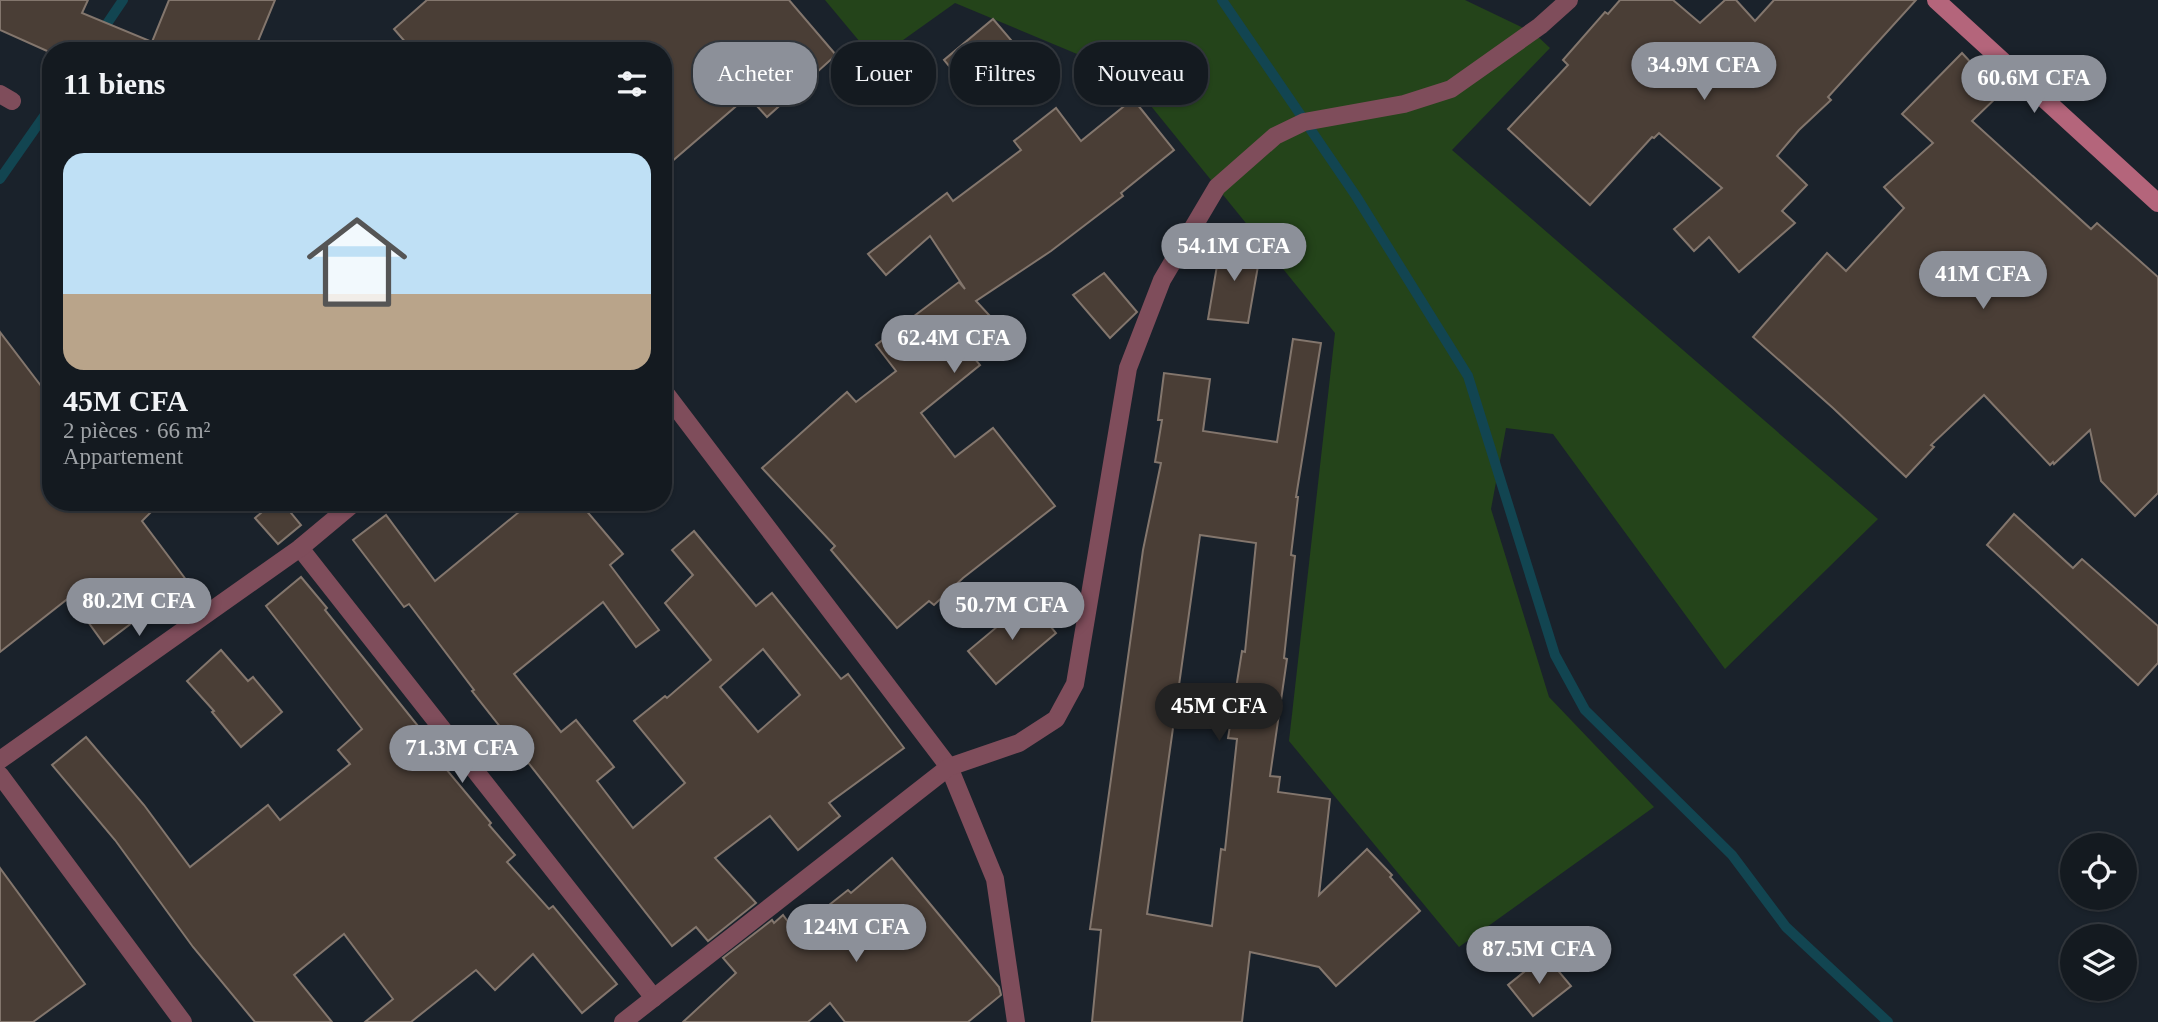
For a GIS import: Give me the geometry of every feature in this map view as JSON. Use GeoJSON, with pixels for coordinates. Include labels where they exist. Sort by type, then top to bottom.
{"type":"FeatureCollection","features":[{"type":"Feature","properties":{"kind":"street"},"geometry":{"type":"LineString","coordinates":[[623,1022],[950,767],[1019,743],[1056,719],[1075,684],[1128,368],[1162,280],[1217,187],[1275,136],[1304,122],[1404,104],[1451,89],[1540,26],[1569,0]]}},
{"type":"Feature","properties":{"kind":"street"},"geometry":{"type":"LineString","coordinates":[[1936,0],[2158,202]]}},
{"type":"Feature","properties":{"kind":"street"},"geometry":{"type":"LineString","coordinates":[[672,402],[950,767],[995,879],[1016,1022]]}},
{"type":"Feature","properties":{"kind":"street"},"geometry":{"type":"LineString","coordinates":[[0,760],[300,548],[344,511]]}},
{"type":"Feature","properties":{"kind":"street"},"geometry":{"type":"LineString","coordinates":[[300,548],[654,998]]}},
{"type":"Feature","properties":{"kind":"street"},"geometry":{"type":"LineString","coordinates":[[0,775],[183,1022]]}},
{"type":"Feature","properties":{"kind":"green space"},"geometry":{"type":"Polygon","coordinates":[[[825,0],[1465,0],[1534,33],[1550,48],[1452,150],[1878,519],[1725,669],[1553,434],[1506,428],[1491,509],[1549,697],[1654,807],[1459,947],[1289,741],[1335,333],[1150,105],[1208,105],[1208,42],[1074,42],[1074,53],[1060,47],[1060,42],[1048,42],[955,3],[900,42],[860,42],[825,0]]]}},
{"type":"Feature","properties":{"kind":"building"},"geometry":{"type":"Polygon","coordinates":[[[0,0],[88,0],[82,13],[152,42],[42,42],[42,49],[0,30],[0,0]]]}},
{"type":"Feature","properties":{"kind":"building"},"geometry":{"type":"Polygon","coordinates":[[[169,0],[275,0],[258,42],[152,42],[169,0]]]}},
{"type":"Feature","properties":{"kind":"building"},"geometry":{"type":"Polygon","coordinates":[[[427,0],[789,0],[831,49],[831,59],[817,72],[817,42],[693,42],[693,105],[738,105],[672,161],[672,42],[405,42],[394,29],[427,0]]]}},
{"type":"Feature","properties":{"kind":"building"},"geometry":{"type":"Polygon","coordinates":[[[1620,0],[1673,0],[1700,23],[1725,0],[1736,0],[1755,21],[1774,0],[1916,0],[1828,97],[1831,100],[1799,130],[1777,156],[1807,185],[1782,211],[1795,223],[1739,272],[1709,237],[1694,251],[1674,229],[1722,188],[1659,133],[1652,137],[1590,205],[1508,129],[1568,65],[1563,60],[1605,12],[1608,14],[1620,0]]]}},
{"type":"Feature","properties":{"kind":"building"},"geometry":{"type":"Polygon","coordinates":[[[993,19],[1013,42],[966,42],[993,19]]]}},
{"type":"Feature","properties":{"kind":"building"},"geometry":{"type":"Polygon","coordinates":[[[1962,53],[2000,94],[1972,121],[2091,229],[2097,223],[2158,277],[2158,493],[2135,516],[2101,481],[2090,430],[2050,465],[1984,395],[1931,445],[1934,447],[1906,477],[1753,337],[1827,253],[1846,271],[1904,208],[1884,187],[1933,143],[1902,114],[1962,53]]]}},
{"type":"Feature","properties":{"kind":"building"},"geometry":{"type":"Polygon","coordinates":[[[950,55],[950,67],[944,60],[950,55]]]}},
{"type":"Feature","properties":{"kind":"building"},"geometry":{"type":"Polygon","coordinates":[[[756,105],[780,105],[767,117],[756,105]]]}},
{"type":"Feature","properties":{"kind":"building"},"geometry":{"type":"Polygon","coordinates":[[[1126,105],[1138,105],[1174,150],[1121,193],[1123,196],[1051,251],[976,301],[1001,328],[971,354],[980,365],[921,413],[955,457],[993,428],[1055,506],[963,578],[934,605],[929,601],[897,628],[831,550],[835,546],[762,468],[847,392],[856,402],[896,371],[876,345],[959,282],[965,289],[930,236],[886,275],[868,254],[947,193],[953,201],[1021,150],[1014,141],[1056,108],[1081,141],[1126,105]]]}},
{"type":"Feature","properties":{"kind":"building"},"geometry":{"type":"Polygon","coordinates":[[[1221,242],[1261,249],[1248,323],[1208,319],[1221,242]]]}},
{"type":"Feature","properties":{"kind":"building"},"geometry":{"type":"Polygon","coordinates":[[[1104,273],[1137,312],[1110,338],[1073,295],[1104,273]]]}},
{"type":"Feature","properties":{"kind":"building"},"geometry":{"type":"Polygon","coordinates":[[[0,332],[42,387],[42,511],[152,511],[142,521],[187,581],[104,644],[70,597],[0,652],[0,332]]]}},
{"type":"Feature","properties":{"kind":"building"},"geometry":{"type":"Polygon","coordinates":[[[1293,339],[1321,343],[1296,497],[1291,555],[1295,556],[1284,658],[1287,659],[1270,776],[1280,777],[1278,792],[1330,799],[1319,895],[1367,849],[1392,875],[1390,877],[1420,911],[1336,986],[1319,967],[1250,952],[1242,1022],[1092,1022],[1101,930],[1090,929],[1143,550],[1161,463],[1155,462],[1162,420],[1158,420],[1164,373],[1210,379],[1203,431],[1277,442],[1293,339]],[[1200,535],[1147,914],[1212,926],[1221,849],[1225,850],[1237,739],[1228,738],[1242,651],[1245,652],[1256,543],[1200,535]]]}},
{"type":"Feature","properties":{"kind":"building"},"geometry":{"type":"Polygon","coordinates":[[[263,511],[289,511],[301,525],[278,544],[255,518],[263,511]]]}},
{"type":"Feature","properties":{"kind":"building"},"geometry":{"type":"Polygon","coordinates":[[[520,511],[587,511],[623,554],[610,565],[659,630],[636,647],[603,602],[514,674],[561,732],[576,720],[614,767],[597,781],[633,828],[685,783],[634,721],[665,696],[667,698],[711,660],[665,603],[693,575],[672,550],[694,531],[756,606],[772,593],[841,679],[848,674],[904,748],[829,803],[840,816],[798,850],[770,816],[715,858],[756,903],[708,941],[696,927],[672,946],[472,691],[474,690],[409,604],[404,607],[353,540],[386,515],[435,581],[520,511]],[[763,649],[720,687],[758,732],[800,695],[763,649]]]}},
{"type":"Feature","properties":{"kind":"building"},"geometry":{"type":"Polygon","coordinates":[[[2014,514],[2073,568],[2082,559],[2158,626],[2158,663],[2138,685],[1987,545],[2014,514]]]}},
{"type":"Feature","properties":{"kind":"building"},"geometry":{"type":"Polygon","coordinates":[[[301,577],[422,731],[417,734],[515,855],[507,862],[549,909],[553,906],[617,984],[582,1013],[533,954],[495,990],[476,970],[411,1022],[365,1022],[393,999],[344,934],[294,975],[332,1022],[255,1022],[193,947],[115,840],[52,765],[86,737],[144,805],[190,867],[268,805],[280,820],[350,764],[338,750],[362,729],[266,606],[301,577]]]}},
{"type":"Feature","properties":{"kind":"building"},"geometry":{"type":"Polygon","coordinates":[[[1029,600],[1056,633],[996,684],[968,651],[1029,600]]]}},
{"type":"Feature","properties":{"kind":"building"},"geometry":{"type":"Polygon","coordinates":[[[221,650],[248,681],[253,677],[282,712],[241,747],[187,681],[221,650]]]}},
{"type":"Feature","properties":{"kind":"building"},"geometry":{"type":"Polygon","coordinates":[[[892,858],[999,987],[1001,995],[968,1022],[845,1022],[830,1003],[808,1022],[683,1022],[736,973],[723,958],[772,920],[774,923],[783,915],[789,923],[803,911],[810,920],[848,890],[851,893],[892,858]]]}},
{"type":"Feature","properties":{"kind":"building"},"geometry":{"type":"Polygon","coordinates":[[[0,868],[85,984],[33,1022],[0,1022],[0,868]]]}},
{"type":"Feature","properties":{"kind":"building"},"geometry":{"type":"Polygon","coordinates":[[[1545,955],[1571,986],[1533,1016],[1508,985],[1545,955]]]}},
{"type":"Feature","properties":{"kind":"waterway"},"geometry":{"type":"LineString","coordinates":[[100,34],[123,0]]}},
{"type":"Feature","properties":{"kind":"waterway"},"geometry":{"type":"LineString","coordinates":[[1222,0],[1356,196],[1468,376],[1555,655],[1585,710],[1732,855],[1786,927],[1888,1022]]}},
{"type":"Feature","properties":{"kind":"waterway"},"geometry":{"type":"LineString","coordinates":[[0,179],[42,119]]}}]}
